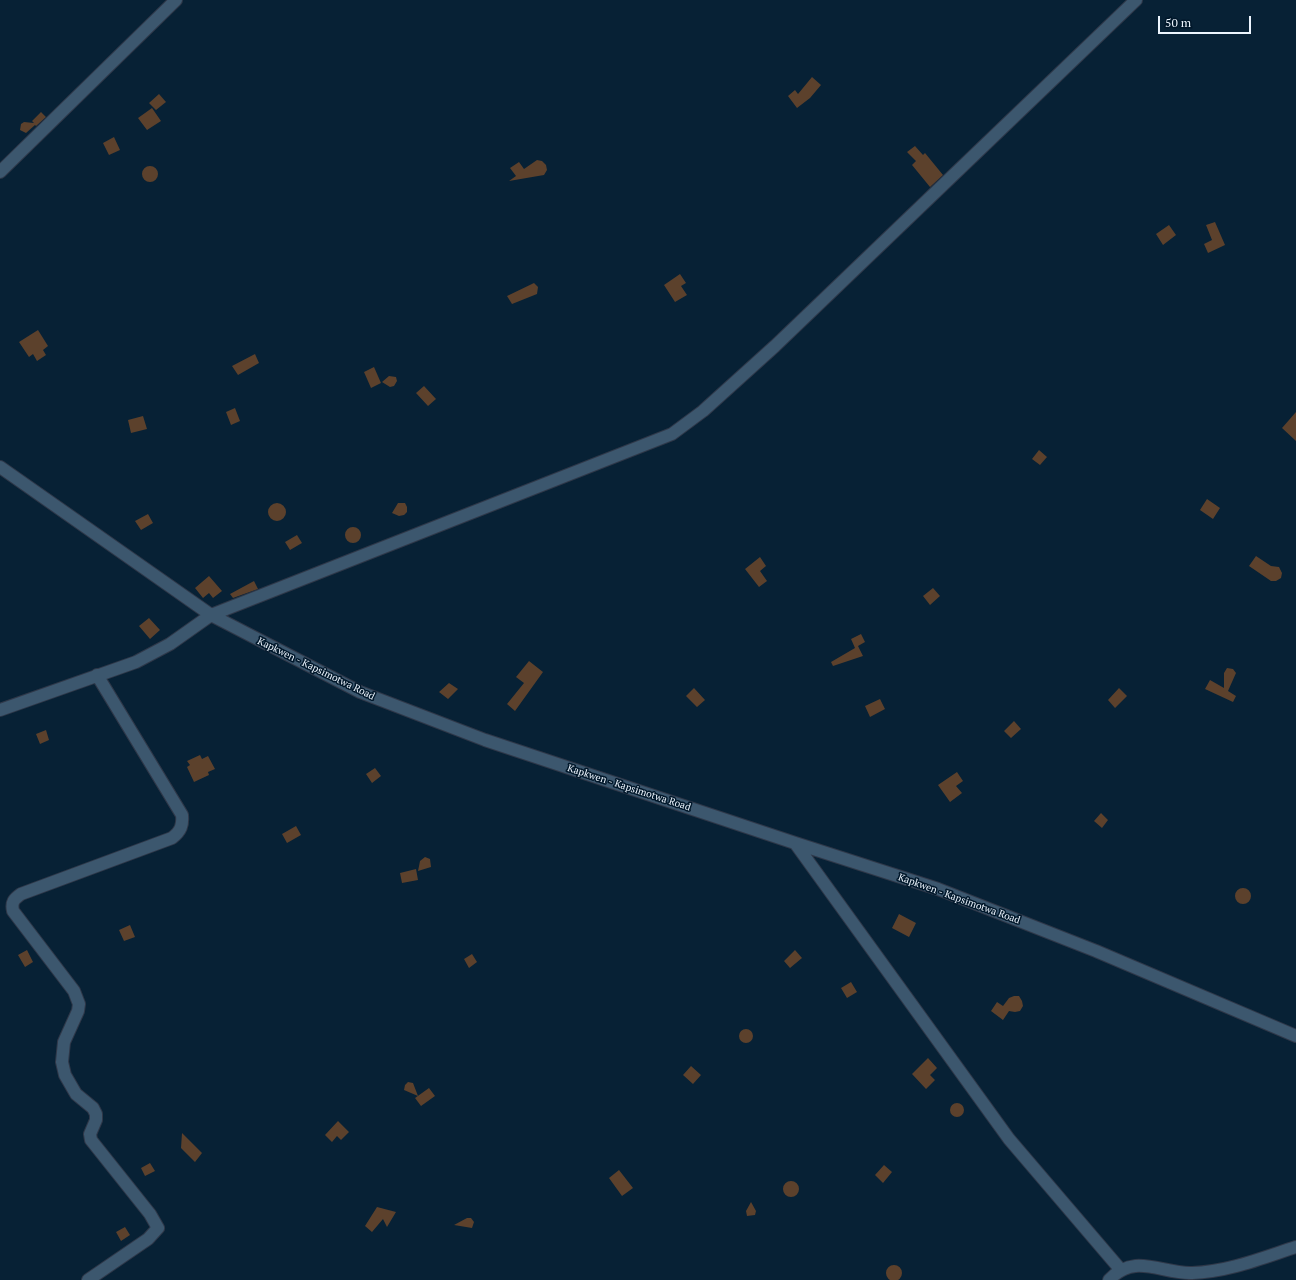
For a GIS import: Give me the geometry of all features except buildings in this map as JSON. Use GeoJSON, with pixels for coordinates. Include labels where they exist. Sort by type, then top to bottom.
{"type":"FeatureCollection","features":[{"type":"Feature","properties":{"kind":"street"},"geometry":{"type":"LineString","coordinates":[[0,172],[176,0]]}},
{"type":"Feature","properties":{"kind":"street"},"geometry":{"type":"LineString","coordinates":[[0,710],[136,662],[163,648],[211,615],[672,434],[703,411],[775,346],[1136,0]]}},
{"type":"Feature","properties":{"kind":"street","name":"Kapkwen - Kapsimotwa Road"},"geometry":{"type":"LineString","coordinates":[[0,467],[211,615],[360,692],[485,740],[938,889],[1096,951],[1296,1036]]}},
{"type":"Feature","properties":{"kind":"street"},"geometry":{"type":"LineString","coordinates":[[88,1280],[148,1239],[158,1228],[150,1214],[91,1140],[90,1134],[96,1120],[96,1114],[93,1108],[76,1094],[65,1075],[62,1062],[64,1042],[78,1011],[79,1004],[74,991],[14,911],[12,905],[14,900],[21,894],[172,838],[181,828],[183,822],[182,815],[97,675]]}},
{"type":"Feature","properties":{"kind":"street"},"geometry":{"type":"LineString","coordinates":[[795,843],[1009,1139],[1120,1269]]}},
{"type":"Feature","properties":{"kind":"street"},"geometry":{"type":"LineString","coordinates":[[1109,1280],[1120,1269],[1132,1266],[1148,1266],[1191,1277],[1237,1266],[1296,1247]]}}]}
